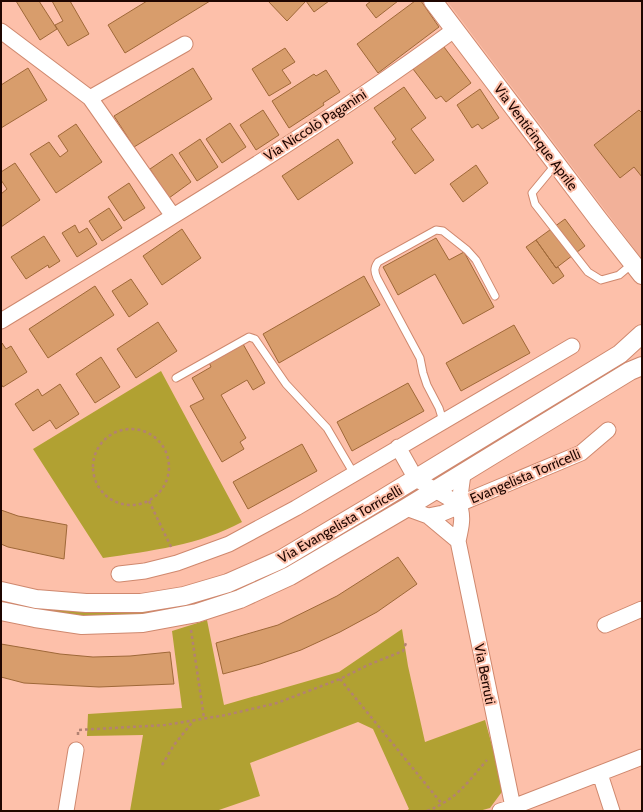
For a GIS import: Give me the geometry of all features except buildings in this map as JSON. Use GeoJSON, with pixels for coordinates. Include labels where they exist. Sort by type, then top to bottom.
{"type":"FeatureCollection","features":[{"type":"Feature","properties":{"kind":"street","name":"Via Venticinque Aprile"},"geometry":{"type":"LineString","coordinates":[[433,1],[639,271]]}},
{"type":"Feature","properties":{"kind":"street","name":"Via Niccolò Paganini"},"geometry":{"type":"LineString","coordinates":[[1,321],[173,216],[350,104],[454,30]]}},
{"type":"Feature","properties":{"kind":"street"},"geometry":{"type":"LineString","coordinates":[[1,31],[90,98],[173,216]]}},
{"type":"Feature","properties":{"kind":"street"},"geometry":{"type":"LineString","coordinates":[[90,98],[185,44]]}},
{"type":"Feature","properties":{"kind":"street","name":"Via Evangelista Torricelli"},"geometry":{"type":"LineString","coordinates":[[1,591],[36,599],[86,603],[141,603],[184,596],[228,583],[280,560],[620,354],[642,334]]}},
{"type":"Feature","properties":{"kind":"street"},"geometry":{"type":"LineString","coordinates":[[119,574],[145,571],[177,563],[229,544],[296,508],[572,346]]}},
{"type":"Feature","properties":{"kind":"street","name":"Via Evangelista Torricelli"},"geometry":{"type":"LineString","coordinates":[[1,611],[35,618],[82,624],[143,623],[197,613],[240,599],[290,576],[437,490],[630,371],[642,366]]}},
{"type":"Feature","properties":{"kind":"street","name":"Evangelista Torricelli"},"geometry":{"type":"LineString","coordinates":[[428,516],[443,513],[581,453],[608,430]]}},
{"type":"Feature","properties":{"kind":"street"},"geometry":{"type":"LineString","coordinates":[[398,447],[416,478],[459,505]]}},
{"type":"Feature","properties":{"kind":"street","name":"Via Berruti"},"geometry":{"type":"LineString","coordinates":[[463,474],[459,505],[462,514],[462,523],[458,541],[499,744],[506,809]]}},
{"type":"Feature","properties":{"kind":"street"},"geometry":{"type":"LineString","coordinates":[[406,508],[428,516],[458,541]]}},
{"type":"Feature","properties":{"kind":"street"},"geometry":{"type":"LineString","coordinates":[[605,625],[642,609]]}},
{"type":"Feature","properties":{"kind":"street"},"geometry":{"type":"LineString","coordinates":[[66,811],[76,750]]}},
{"type":"Feature","properties":{"kind":"street"},"geometry":{"type":"LineString","coordinates":[[506,809],[642,757]]}},
{"type":"Feature","properties":{"kind":"street"},"geometry":{"type":"LineString","coordinates":[[600,774],[612,811]]}},
{"type":"Feature","properties":{"kind":"lane"},"geometry":{"type":"LineString","coordinates":[[556,164],[549,170],[532,192],[535,204],[583,266],[588,272],[602,280],[619,274],[639,271]]}},
{"type":"Feature","properties":{"kind":"lane"},"geometry":{"type":"LineString","coordinates":[[443,421],[439,408],[427,385],[420,358],[377,278],[375,268],[378,262],[436,230],[443,231],[467,250],[476,260],[495,296]]}},
{"type":"Feature","properties":{"kind":"lane"},"geometry":{"type":"LineString","coordinates":[[176,378],[249,337],[255,339],[286,384],[327,428],[354,474]]}},
{"type":"Feature","properties":{"kind":"path"},"geometry":{"type":"LineString","coordinates":[[126,430],[134,430],[150,434],[162,445],[168,460],[168,476],[161,490],[149,501],[135,505],[120,504],[108,497],[98,486],[93,472],[94,458],[100,445],[111,435],[126,430]]}},
{"type":"Feature","properties":{"kind":"path"},"geometry":{"type":"LineString","coordinates":[[149,501],[171,546],[177,563]]}},
{"type":"Feature","properties":{"kind":"path"},"geometry":{"type":"LineString","coordinates":[[190,628],[204,718]]}},
{"type":"Feature","properties":{"kind":"path"},"geometry":{"type":"LineString","coordinates":[[78,730],[165,725],[226,715],[277,703],[340,680],[368,665],[403,651],[406,643]]}},
{"type":"Feature","properties":{"kind":"path"},"geometry":{"type":"LineString","coordinates":[[340,680],[442,804]]}},
{"type":"Feature","properties":{"kind":"path"},"geometry":{"type":"LineString","coordinates":[[162,765],[174,745],[195,720]]}},
{"type":"Feature","properties":{"kind":"path"},"geometry":{"type":"LineString","coordinates":[[427,811],[442,804],[461,791],[488,760],[499,744]]}},
{"type":"Feature","properties":{"kind":"shaded area"},"geometry":{"type":"Polygon","coordinates":[[[447,1],[642,1],[642,259],[490,58],[447,1]]]}},
{"type":"Feature","properties":{"kind":"shaded area"},"geometry":{"type":"Polygon","coordinates":[[[161,371],[242,522],[226,530],[192,542],[157,550],[103,558],[33,449],[161,371]]]}},
{"type":"Feature","properties":{"kind":"shaded area"},"geometry":{"type":"Polygon","coordinates":[[[366,518],[307,556],[270,577],[230,593],[190,606],[188,601],[366,518]]]}},
{"type":"Feature","properties":{"kind":"shaded area"},"geometry":{"type":"Polygon","coordinates":[[[1,599],[179,604],[180,607],[136,615],[91,617],[61,615],[1,605],[1,599]]]}},
{"type":"Feature","properties":{"kind":"shaded area"},"geometry":{"type":"Polygon","coordinates":[[[207,620],[224,705],[339,672],[402,629],[408,666],[425,742],[485,720],[504,789],[490,808],[479,811],[406,811],[409,809],[373,729],[358,722],[250,763],[260,796],[216,811],[130,811],[143,735],[87,736],[88,714],[182,708],[172,631],[207,620]]]}}]}
